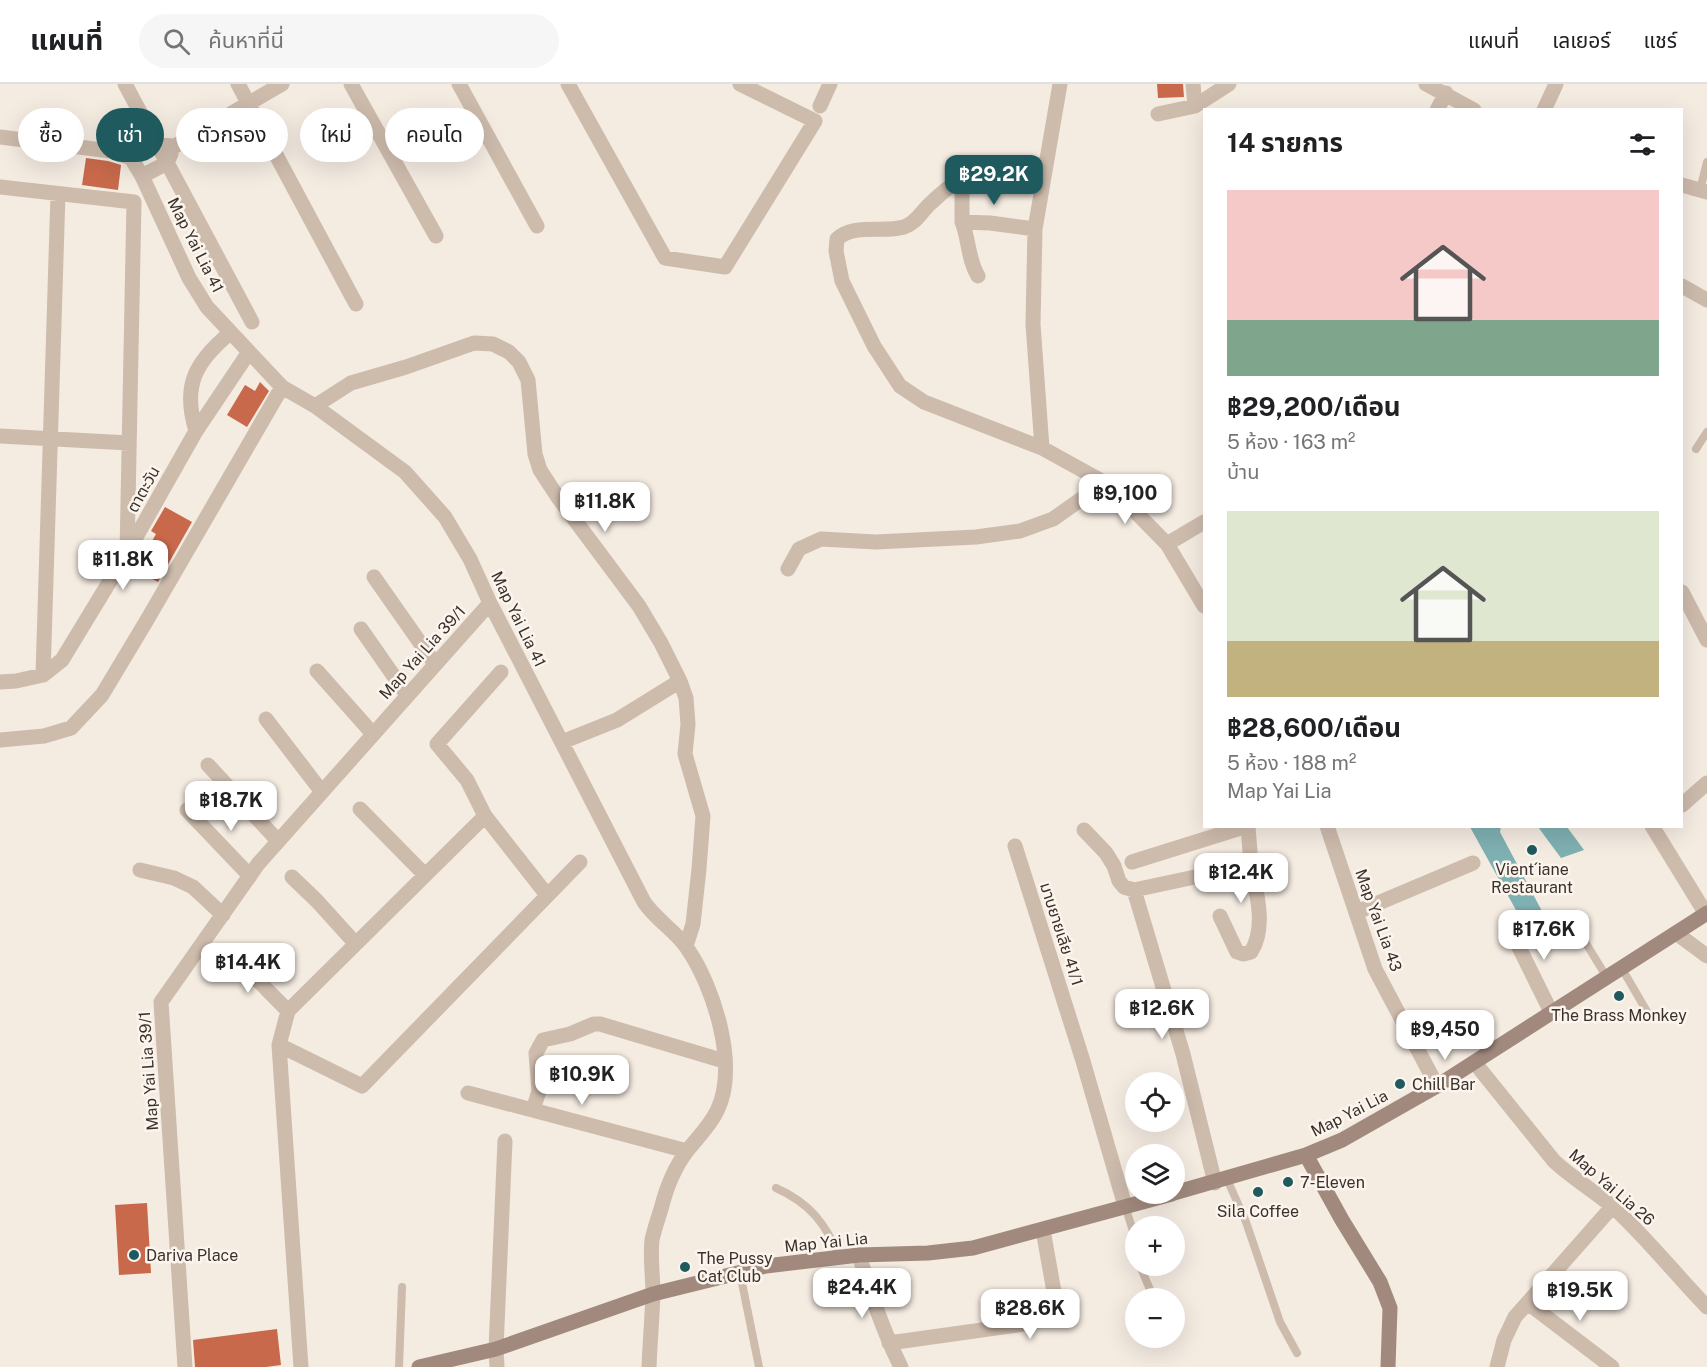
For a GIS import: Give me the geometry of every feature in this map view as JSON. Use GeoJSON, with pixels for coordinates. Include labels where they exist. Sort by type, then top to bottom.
{"type":"FeatureCollection","features":[{"type":"Feature","properties":{"kind":"street"},"geometry":{"type":"LineString","coordinates":[[125,84],[138,108]]}},
{"type":"Feature","properties":{"kind":"street"},"geometry":{"type":"LineString","coordinates":[[238,84],[356,304]]}},
{"type":"Feature","properties":{"kind":"street"},"geometry":{"type":"LineString","coordinates":[[164,146],[175,146],[282,84]]}},
{"type":"Feature","properties":{"kind":"street"},"geometry":{"type":"LineString","coordinates":[[351,84],[436,236]]}},
{"type":"Feature","properties":{"kind":"street"},"geometry":{"type":"LineString","coordinates":[[459,84],[537,226]]}},
{"type":"Feature","properties":{"kind":"street"},"geometry":{"type":"LineString","coordinates":[[568,84],[665,258],[724,267],[815,121],[740,84]]}},
{"type":"Feature","properties":{"kind":"street"},"geometry":{"type":"LineString","coordinates":[[819,106],[830,84]]}},
{"type":"Feature","properties":{"kind":"street"},"geometry":{"type":"LineString","coordinates":[[1042,448],[1033,324],[1035,229],[1060,84]]}},
{"type":"Feature","properties":{"kind":"street"},"geometry":{"type":"LineString","coordinates":[[1194,84],[1195,106]]}},
{"type":"Feature","properties":{"kind":"street"},"geometry":{"type":"LineString","coordinates":[[1158,114],[1195,106],[1228,84]]}},
{"type":"Feature","properties":{"kind":"street"},"geometry":{"type":"LineString","coordinates":[[1426,84],[1471,108]]}},
{"type":"Feature","properties":{"kind":"street"},"geometry":{"type":"LineString","coordinates":[[1545,108],[1556,84]]}},
{"type":"Feature","properties":{"kind":"street"},"geometry":{"type":"LineString","coordinates":[[1438,108],[1446,93]]}},
{"type":"Feature","properties":{"kind":"street"},"geometry":{"type":"LineString","coordinates":[[0,137],[96,149]]}},
{"type":"Feature","properties":{"kind":"street"},"geometry":{"type":"LineString","coordinates":[[142,176],[168,162],[175,146]]}},
{"type":"Feature","properties":{"kind":"street"},"geometry":{"type":"LineString","coordinates":[[164,155],[252,322]]}},
{"type":"Feature","properties":{"kind":"street","name":"Map Yai Lia 41"},"geometry":{"type":"LineString","coordinates":[[133,162],[189,278],[207,307],[282,387],[315,406],[405,472],[445,517],[470,559],[490,603],[644,902],[653,915],[686,946],[714,999],[726,1079],[718,1110],[676,1169],[652,1240],[653,1294],[649,1367]]}},
{"type":"Feature","properties":{"kind":"street"},"geometry":{"type":"LineString","coordinates":[[1046,166],[1024,162],[997,162],[980,168],[962,179],[931,202],[915,221],[905,226],[861,230],[841,235],[837,239],[836,251],[842,281],[874,346],[900,386],[924,402],[1042,448],[1108,485],[1167,544],[1203,604]]}},
{"type":"Feature","properties":{"kind":"street"},"geometry":{"type":"LineString","coordinates":[[962,179],[962,222],[967,235],[973,268],[978,276]]}},
{"type":"Feature","properties":{"kind":"street"},"geometry":{"type":"LineString","coordinates":[[1683,185],[1703,191]]}},
{"type":"Feature","properties":{"kind":"street"},"geometry":{"type":"LineString","coordinates":[[0,187],[134,202],[127,553]]}},
{"type":"Feature","properties":{"kind":"street"},"geometry":{"type":"LineString","coordinates":[[0,682],[43,675],[58,194]]}},
{"type":"Feature","properties":{"kind":"street"},"geometry":{"type":"LineString","coordinates":[[962,222],[1035,229]]}},
{"type":"Feature","properties":{"kind":"street"},"geometry":{"type":"LineString","coordinates":[[1683,287],[1707,300]]}},
{"type":"Feature","properties":{"kind":"street"},"geometry":{"type":"LineString","coordinates":[[196,430],[190,412],[190,388],[205,358],[230,333]]}},
{"type":"Feature","properties":{"kind":"street"},"geometry":{"type":"LineString","coordinates":[[315,406],[351,383],[474,344],[493,344],[508,352],[519,362],[528,380],[535,453],[540,470],[639,606],[661,643],[686,698],[688,724],[685,754],[703,816],[693,924],[686,946]]}},
{"type":"Feature","properties":{"kind":"street","name":"ตาตะวัน"},"geometry":{"type":"LineString","coordinates":[[43,675],[62,660],[127,553],[196,430],[249,352]]}},
{"type":"Feature","properties":{"kind":"street"},"geometry":{"type":"LineString","coordinates":[[0,740],[44,736],[71,728],[102,695],[282,387]]}},
{"type":"Feature","properties":{"kind":"street"},"geometry":{"type":"LineString","coordinates":[[0,436],[129,442]]}},
{"type":"Feature","properties":{"kind":"street"},"geometry":{"type":"LineString","coordinates":[[788,569],[799,549],[821,539],[876,542],[976,537],[1020,531],[1053,519],[1080,500],[1108,485]]}},
{"type":"Feature","properties":{"kind":"street"},"geometry":{"type":"LineString","coordinates":[[1167,544],[1203,523]]}},
{"type":"Feature","properties":{"kind":"street"},"geometry":{"type":"LineString","coordinates":[[374,577],[435,664]]}},
{"type":"Feature","properties":{"kind":"street"},"geometry":{"type":"LineString","coordinates":[[1683,594],[1707,640]]}},
{"type":"Feature","properties":{"kind":"street","name":"Map Yai Lia 39/1"},"geometry":{"type":"LineString","coordinates":[[185,1367],[162,1002],[250,876],[490,603]]}},
{"type":"Feature","properties":{"kind":"street"},"geometry":{"type":"LineString","coordinates":[[361,629],[407,695]]}},
{"type":"Feature","properties":{"kind":"street"},"geometry":{"type":"LineString","coordinates":[[317,671],[373,734]]}},
{"type":"Feature","properties":{"kind":"street"},"geometry":{"type":"LineString","coordinates":[[501,672],[437,744],[467,780],[485,816],[548,895]]}},
{"type":"Feature","properties":{"kind":"street"},"geometry":{"type":"LineString","coordinates":[[562,742],[617,720],[680,681]]}},
{"type":"Feature","properties":{"kind":"street"},"geometry":{"type":"LineString","coordinates":[[266,719],[322,792]]}},
{"type":"Feature","properties":{"kind":"street"},"geometry":{"type":"LineString","coordinates":[[208,765],[278,842]]}},
{"type":"Feature","properties":{"kind":"street"},"geometry":{"type":"LineString","coordinates":[[1683,804],[1707,783]]}},
{"type":"Feature","properties":{"kind":"street"},"geometry":{"type":"LineString","coordinates":[[360,809],[424,874]]}},
{"type":"Feature","properties":{"kind":"street"},"geometry":{"type":"LineString","coordinates":[[188,810],[250,876]]}},
{"type":"Feature","properties":{"kind":"street"},"geometry":{"type":"LineString","coordinates":[[301,1367],[279,1046],[288,1011],[485,816]]}},
{"type":"Feature","properties":{"kind":"street"},"geometry":{"type":"LineString","coordinates":[[1132,862],[1241,828]]}},
{"type":"Feature","properties":{"kind":"street"},"geometry":{"type":"LineString","coordinates":[[1220,916],[1237,952],[1243,954],[1251,952],[1257,939],[1259,918],[1247,828]]}},
{"type":"Feature","properties":{"kind":"street","name":"Map Yai Lia 43"},"geometry":{"type":"LineString","coordinates":[[1328,828],[1375,969],[1437,1086]]}},
{"type":"Feature","properties":{"kind":"street"},"geometry":{"type":"LineString","coordinates":[[1655,828],[1706,913]]}},
{"type":"Feature","properties":{"kind":"street"},"geometry":{"type":"LineString","coordinates":[[1084,830],[1106,853],[1124,887],[1134,890],[1251,865]]}},
{"type":"Feature","properties":{"kind":"street","name":"มาบยายเลีย 41/1"},"geometry":{"type":"LineString","coordinates":[[1015,846],[1083,1061],[1125,1206]]}},
{"type":"Feature","properties":{"kind":"street"},"geometry":{"type":"LineString","coordinates":[[279,1046],[362,1086],[580,862]]}},
{"type":"Feature","properties":{"kind":"street"},"geometry":{"type":"LineString","coordinates":[[1357,912],[1473,863]]}},
{"type":"Feature","properties":{"kind":"street"},"geometry":{"type":"LineString","coordinates":[[140,870],[174,878],[193,887],[223,915]]}},
{"type":"Feature","properties":{"kind":"street"},"geometry":{"type":"LineString","coordinates":[[292,877],[355,943]]}},
{"type":"Feature","properties":{"kind":"street"},"geometry":{"type":"LineString","coordinates":[[1134,890],[1221,1181]]}},
{"type":"Feature","properties":{"kind":"street","name":"Map Yai Lia"},"geometry":{"type":"LineString","coordinates":[[1185,1191],[1306,1155],[1342,1140],[1475,1063],[1706,913]]}},
{"type":"Feature","properties":{"kind":"street"},"geometry":{"type":"LineString","coordinates":[[1508,925],[1551,1012]]}},
{"type":"Feature","properties":{"kind":"street"},"geometry":{"type":"LineString","coordinates":[[1676,933],[1707,956]]}},
{"type":"Feature","properties":{"kind":"street"},"geometry":{"type":"LineString","coordinates":[[232,954],[288,1011]]}},
{"type":"Feature","properties":{"kind":"street"},"geometry":{"type":"LineString","coordinates":[[533,1110],[539,1091],[536,1053],[538,1047],[543,1040],[570,1034],[594,1024],[724,1061]]}},
{"type":"Feature","properties":{"kind":"street","name":"Map Yai Lia 26"},"geometry":{"type":"LineString","coordinates":[[1475,1063],[1554,1161],[1612,1207],[1707,1307]]}},
{"type":"Feature","properties":{"kind":"street"},"geometry":{"type":"LineString","coordinates":[[468,1093],[687,1151]]}},
{"type":"Feature","properties":{"kind":"street"},"geometry":{"type":"LineString","coordinates":[[498,1367],[496,1349],[505,1141]]}},
{"type":"Feature","properties":{"kind":"street"},"geometry":{"type":"LineString","coordinates":[[1306,1155],[1383,1290],[1390,1308],[1388,1367]]}},
{"type":"Feature","properties":{"kind":"street","name":"Map Yai Lia"},"geometry":{"type":"LineString","coordinates":[[419,1367],[496,1349],[653,1294],[766,1266],[859,1256],[928,1253],[973,1248],[1133,1204]]}},
{"type":"Feature","properties":{"kind":"street"},"geometry":{"type":"LineString","coordinates":[[1497,1367],[1504,1340],[1515,1317],[1612,1207]]}},
{"type":"Feature","properties":{"kind":"street"},"geometry":{"type":"LineString","coordinates":[[889,1343],[1018,1325],[1039,1321],[1049,1315],[1055,1309],[1056,1303],[1043,1230]]}},
{"type":"Feature","properties":{"kind":"street"},"geometry":{"type":"LineString","coordinates":[[859,1256],[889,1343],[901,1367]]}},
{"type":"Feature","properties":{"kind":"street"},"geometry":{"type":"LineString","coordinates":[[1528,1303],[1612,1367]]}},
{"type":"Feature","properties":{"kind":"lane"},"geometry":{"type":"LineString","coordinates":[[1703,191],[1707,162]]}},
{"type":"Feature","properties":{"kind":"lane"},"geometry":{"type":"LineString","coordinates":[[1696,449],[1707,432]]}},
{"type":"Feature","properties":{"kind":"lane"},"geometry":{"type":"LineString","coordinates":[[1568,914],[1606,976]]}},
{"type":"Feature","properties":{"kind":"lane"},"geometry":{"type":"LineString","coordinates":[[1621,967],[1649,1016]]}},
{"type":"Feature","properties":{"kind":"lane"},"geometry":{"type":"LineString","coordinates":[[1221,1181],[1246,1222],[1280,1322],[1296,1353]]}},
{"type":"Feature","properties":{"kind":"lane"},"geometry":{"type":"LineString","coordinates":[[776,1188],[795,1196],[817,1216],[831,1237],[840,1258]]}},
{"type":"Feature","properties":{"kind":"lane"},"geometry":{"type":"LineString","coordinates":[[1125,1206],[1128,1216]]}},
{"type":"Feature","properties":{"kind":"lane"},"geometry":{"type":"LineString","coordinates":[[740,1273],[759,1367]]}},
{"type":"Feature","properties":{"kind":"lane"},"geometry":{"type":"LineString","coordinates":[[399,1367],[402,1287]]}},
{"type":"Feature","properties":{"kind":"water"},"geometry":{"type":"Polygon","coordinates":[[[1471,828],[1501,828],[1500,832],[1543,913],[1522,921],[1471,828]]]}},
{"type":"Feature","properties":{"kind":"water"},"geometry":{"type":"Polygon","coordinates":[[[1539,828],[1568,828],[1584,850],[1561,858],[1539,828]]]}},
{"type":"Feature","properties":{"kind":"building"},"geometry":{"type":"Polygon","coordinates":[[[1157,84],[1183,84],[1184,97],[1158,98],[1157,84]]]}},
{"type":"Feature","properties":{"kind":"building"},"geometry":{"type":"Polygon","coordinates":[[[86,158],[96,159],[96,162],[111,162],[121,165],[118,190],[82,185],[86,158]]]}},
{"type":"Feature","properties":{"kind":"building"},"geometry":{"type":"Polygon","coordinates":[[[260,382],[269,391],[247,427],[227,415],[245,385],[255,391],[260,382]]]}},
{"type":"Feature","properties":{"kind":"building"},"geometry":{"type":"Polygon","coordinates":[[[165,507],[192,522],[158,582],[136,570],[156,534],[151,531],[165,507]]]}},
{"type":"Feature","properties":{"kind":"building","name":"Dariva Place"},"geometry":{"type":"Polygon","coordinates":[[[147,1203],[151,1273],[119,1275],[115,1205],[147,1203]]]}},
{"type":"Feature","properties":{"kind":"building"},"geometry":{"type":"Polygon","coordinates":[[[277,1329],[281,1365],[195,1367],[193,1340],[277,1329]]]}},
{"type":"Feature","properties":{"kind":"place","name":"Vient´iane Restaurant"},"geometry":{"type":"Point","coordinates":[1532,850]}},
{"type":"Feature","properties":{"kind":"place","name":"The Brass Monkey"},"geometry":{"type":"Point","coordinates":[1619,996]}},
{"type":"Feature","properties":{"kind":"place","name":"Chill Bar"},"geometry":{"type":"Point","coordinates":[1400,1084]}},
{"type":"Feature","properties":{"kind":"place","name":"7-Eleven"},"geometry":{"type":"Point","coordinates":[1288,1182]}},
{"type":"Feature","properties":{"kind":"place","name":"Sila Coffee"},"geometry":{"type":"Point","coordinates":[1258,1192]}},
{"type":"Feature","properties":{"kind":"place","name":"Dariva Place"},"geometry":{"type":"Point","coordinates":[134,1255]}},
{"type":"Feature","properties":{"kind":"place","name":"The Pussy Cat Club"},"geometry":{"type":"Point","coordinates":[685,1267]}}]}
